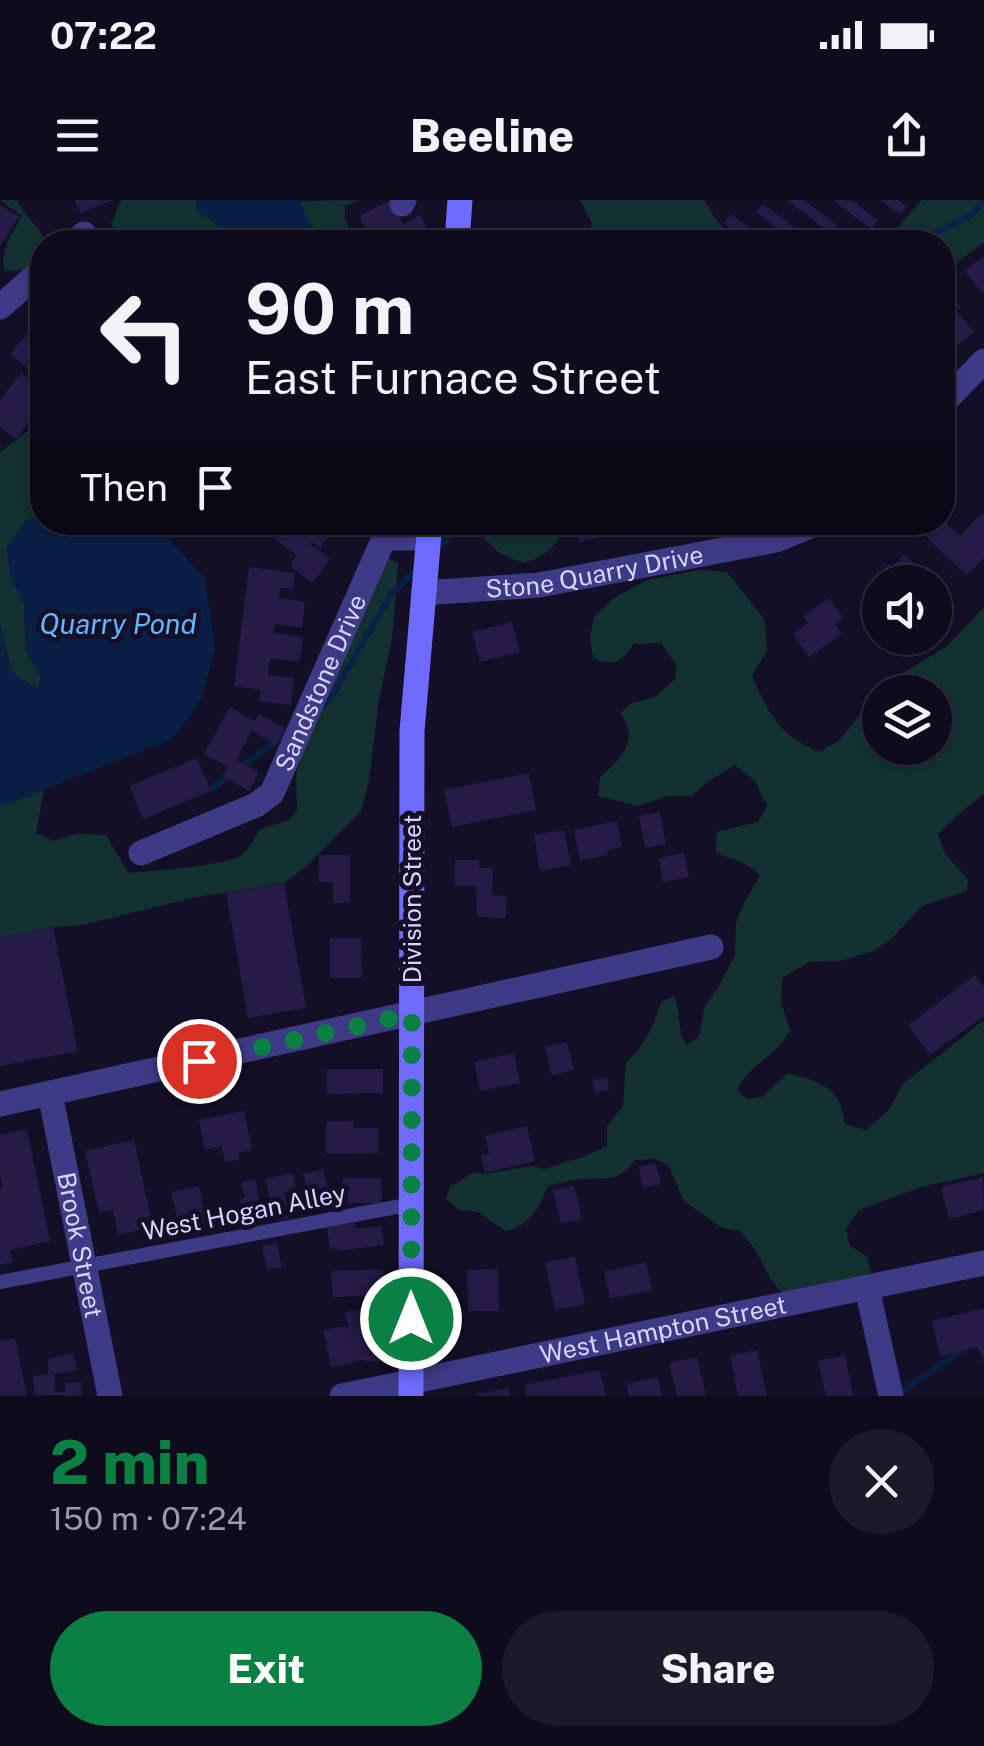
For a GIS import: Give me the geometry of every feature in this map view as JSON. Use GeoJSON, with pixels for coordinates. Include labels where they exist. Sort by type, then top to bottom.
{"type":"FeatureCollection","features":[{"type":"Feature","properties":{"kind":"street"},"geometry":{"type":"LineString","coordinates":[[458,230],[460,200]]}},
{"type":"Feature","properties":{"kind":"street"},"geometry":{"type":"LineString","coordinates":[[0,307],[30,281]]}},
{"type":"Feature","properties":{"kind":"street"},"geometry":{"type":"LineString","coordinates":[[955,391],[984,361]]}},
{"type":"Feature","properties":{"kind":"street","name":"Sandstone Drive"},"geometry":{"type":"LineString","coordinates":[[141,853],[256,805],[272,793],[384,538],[401,535]]}},
{"type":"Feature","properties":{"kind":"street","name":"Division Street"},"geometry":{"type":"LineString","coordinates":[[411,1389],[412,731],[429,535]]}},
{"type":"Feature","properties":{"kind":"street","name":"Stone Quarry Drive"},"geometry":{"type":"LineString","coordinates":[[424,592],[539,585],[788,535]]}},
{"type":"Feature","properties":{"kind":"street"},"geometry":{"type":"LineString","coordinates":[[0,1104],[712,948]]}},
{"type":"Feature","properties":{"kind":"street","name":"Brook Street"},"geometry":{"type":"LineString","coordinates":[[50,1094],[110,1396]]}},
{"type":"Feature","properties":{"kind":"street","name":"West Hampton Street"},"geometry":{"type":"LineString","coordinates":[[342,1396],[411,1389],[984,1263]]}},
{"type":"Feature","properties":{"kind":"street"},"geometry":{"type":"LineString","coordinates":[[867,1288],[890,1396]]}},
{"type":"Feature","properties":{"kind":"lane","name":"West Hogan Alley"},"geometry":{"type":"LineString","coordinates":[[0,1282],[412,1204]]}},
{"type":"Feature","properties":{"kind":"green space"},"geometry":{"type":"Polygon","coordinates":[[[0,200],[17,200],[39,230],[30,230],[30,265],[24,270],[4,271],[5,249],[22,216],[0,200]]]}},
{"type":"Feature","properties":{"kind":"green space"},"geometry":{"type":"Polygon","coordinates":[[[121,200],[196,200],[197,211],[222,230],[117,230],[111,224],[121,200]]]}},
{"type":"Feature","properties":{"kind":"green space"},"geometry":{"type":"Polygon","coordinates":[[[360,200],[345,206],[350,230],[316,230],[299,201],[360,200]]]}},
{"type":"Feature","properties":{"kind":"green space"},"geometry":{"type":"Polygon","coordinates":[[[580,200],[704,200],[726,230],[591,230],[592,223],[580,200]]]}},
{"type":"Feature","properties":{"kind":"green space"},"geometry":{"type":"Polygon","coordinates":[[[922,200],[984,200],[984,242],[955,264],[955,230],[895,230],[922,200]]]}},
{"type":"Feature","properties":{"kind":"green space"},"geometry":{"type":"Polygon","coordinates":[[[30,428],[30,519],[25,521],[11,577],[24,604],[26,652],[42,677],[38,689],[12,673],[0,625],[0,452],[30,428]]]}},
{"type":"Feature","properties":{"kind":"green space"},"geometry":{"type":"Polygon","coordinates":[[[486,535],[560,535],[551,549],[524,563],[501,554],[484,539],[486,535]]]}},
{"type":"Feature","properties":{"kind":"green space"},"geometry":{"type":"Polygon","coordinates":[[[384,556],[398,563],[392,639],[379,699],[369,780],[361,811],[306,867],[284,883],[192,898],[83,925],[0,938],[0,807],[44,790],[36,833],[54,841],[76,834],[106,835],[128,873],[232,860],[246,850],[259,830],[288,820],[297,811],[296,774],[307,740],[384,556]]]}},
{"type":"Feature","properties":{"kind":"green space"},"geometry":{"type":"Polygon","coordinates":[[[699,570],[727,572],[765,620],[767,650],[752,676],[777,722],[794,738],[819,752],[839,741],[862,712],[862,765],[952,765],[952,675],[899,675],[933,655],[952,655],[952,641],[984,607],[984,794],[938,834],[944,852],[968,880],[967,891],[922,906],[874,951],[839,961],[809,962],[782,978],[781,1002],[790,1030],[778,1047],[747,1075],[738,1091],[748,1099],[762,1097],[788,1073],[820,1083],[834,1093],[845,1124],[866,1130],[888,1111],[903,1084],[984,1020],[984,1173],[921,1187],[859,1210],[846,1229],[850,1245],[867,1257],[871,1274],[782,1293],[740,1231],[722,1228],[684,1201],[669,1166],[656,1159],[635,1160],[615,1177],[548,1186],[532,1215],[505,1231],[478,1212],[459,1210],[446,1199],[450,1187],[474,1172],[484,1174],[532,1166],[544,1169],[607,1146],[607,1126],[623,1106],[626,1062],[648,1035],[661,1002],[674,996],[687,1045],[699,1037],[704,1008],[735,955],[736,923],[760,876],[744,864],[715,852],[717,832],[758,822],[767,806],[755,781],[735,765],[692,796],[668,796],[639,806],[598,796],[600,777],[626,748],[629,732],[620,713],[632,703],[655,697],[675,679],[676,664],[661,643],[634,644],[613,662],[593,658],[590,636],[594,617],[614,598],[647,580],[699,570]]]}},
{"type":"Feature","properties":{"kind":"water"},"geometry":{"type":"Polygon","coordinates":[[[196,200],[299,200],[316,230],[222,230],[197,211],[196,200]]]}},
{"type":"Feature","properties":{"kind":"water","name":"Quarry Pond"},"geometry":{"type":"Polygon","coordinates":[[[30,519],[30,535],[173,535],[170,540],[205,579],[215,650],[201,700],[172,739],[0,807],[0,625],[12,673],[37,688],[41,677],[26,652],[24,604],[11,577],[6,549],[30,519]]]}},
{"type":"Feature","properties":{"kind":"building"},"geometry":{"type":"Polygon","coordinates":[[[75,200],[114,200],[80,213],[75,200]]]}},
{"type":"Feature","properties":{"kind":"building"},"geometry":{"type":"Polygon","coordinates":[[[390,200],[403,224],[420,215],[428,230],[367,230],[359,216],[390,200]]]}},
{"type":"Feature","properties":{"kind":"building"},"geometry":{"type":"Polygon","coordinates":[[[787,200],[804,200],[837,225],[826,230],[787,200]]]}},
{"type":"Feature","properties":{"kind":"building"},"geometry":{"type":"Polygon","coordinates":[[[833,200],[851,200],[878,220],[871,229],[833,200]]]}},
{"type":"Feature","properties":{"kind":"building"},"geometry":{"type":"Polygon","coordinates":[[[880,200],[898,200],[907,207],[900,215],[880,200]]]}},
{"type":"Feature","properties":{"kind":"building"},"geometry":{"type":"Polygon","coordinates":[[[763,204],[798,230],[780,230],[756,212],[763,204]]]}},
{"type":"Feature","properties":{"kind":"building"},"geometry":{"type":"Polygon","coordinates":[[[0,205],[19,216],[0,247],[0,205]]]}},
{"type":"Feature","properties":{"kind":"building"},"geometry":{"type":"Polygon","coordinates":[[[731,214],[752,230],[734,230],[724,223],[731,214]]]}},
{"type":"Feature","properties":{"kind":"building"},"geometry":{"type":"Polygon","coordinates":[[[984,256],[984,295],[965,271],[984,256]]]}},
{"type":"Feature","properties":{"kind":"building"},"geometry":{"type":"Polygon","coordinates":[[[955,301],[961,308],[957,311],[974,332],[956,347],[955,301]]]}},
{"type":"Feature","properties":{"kind":"building"},"geometry":{"type":"Polygon","coordinates":[[[30,331],[30,370],[10,354],[30,331]]]}},
{"type":"Feature","properties":{"kind":"building"},"geometry":{"type":"Polygon","coordinates":[[[21,373],[30,380],[30,420],[16,439],[0,427],[0,400],[21,373]]]}},
{"type":"Feature","properties":{"kind":"building"},"geometry":{"type":"Polygon","coordinates":[[[984,514],[984,558],[967,576],[924,535],[955,535],[955,531],[960,536],[984,514]]]}},
{"type":"Feature","properties":{"kind":"building"},"geometry":{"type":"Polygon","coordinates":[[[277,535],[329,535],[320,548],[310,544],[330,558],[313,583],[290,566],[297,555],[274,539],[277,535]]]}},
{"type":"Feature","properties":{"kind":"building"},"geometry":{"type":"Polygon","coordinates":[[[578,535],[611,535],[579,542],[578,535]]]}},
{"type":"Feature","properties":{"kind":"building"},"geometry":{"type":"Polygon","coordinates":[[[905,554],[916,565],[894,565],[905,554]]]}},
{"type":"Feature","properties":{"kind":"building"},"geometry":{"type":"Polygon","coordinates":[[[249,567],[295,573],[293,589],[280,588],[279,598],[305,602],[302,628],[275,624],[274,633],[303,637],[300,662],[270,658],[268,675],[294,678],[291,705],[259,701],[261,690],[234,686],[249,567]]]}},
{"type":"Feature","properties":{"kind":"building"},"geometry":{"type":"Polygon","coordinates":[[[829,598],[843,618],[835,624],[842,634],[809,657],[793,634],[808,623],[803,616],[829,598]]]}},
{"type":"Feature","properties":{"kind":"building"},"geometry":{"type":"Polygon","coordinates":[[[512,622],[520,652],[480,662],[472,632],[512,622]]]}},
{"type":"Feature","properties":{"kind":"building"},"geometry":{"type":"Polygon","coordinates":[[[230,707],[255,721],[259,714],[285,728],[276,745],[252,731],[236,760],[259,772],[249,791],[222,776],[228,767],[204,754],[230,707]]]}},
{"type":"Feature","properties":{"kind":"building"},"geometry":{"type":"Polygon","coordinates":[[[197,758],[211,791],[143,819],[129,786],[197,758]]]}},
{"type":"Feature","properties":{"kind":"building"},"geometry":{"type":"Polygon","coordinates":[[[529,773],[536,810],[452,827],[444,790],[529,773]]]}},
{"type":"Feature","properties":{"kind":"building"},"geometry":{"type":"Polygon","coordinates":[[[660,812],[666,844],[645,848],[639,816],[660,812]]]}},
{"type":"Feature","properties":{"kind":"building"},"geometry":{"type":"Polygon","coordinates":[[[617,821],[622,847],[607,850],[608,855],[580,860],[574,830],[617,821]]]}},
{"type":"Feature","properties":{"kind":"building"},"geometry":{"type":"Polygon","coordinates":[[[564,830],[571,865],[540,871],[534,835],[564,830]]]}},
{"type":"Feature","properties":{"kind":"building"},"geometry":{"type":"Polygon","coordinates":[[[684,853],[689,877],[663,882],[659,858],[684,853]]]}},
{"type":"Feature","properties":{"kind":"building"},"geometry":{"type":"Polygon","coordinates":[[[319,855],[350,855],[350,903],[333,903],[333,882],[318,882],[319,855]]]}},
{"type":"Feature","properties":{"kind":"building"},"geometry":{"type":"Polygon","coordinates":[[[455,860],[479,860],[479,868],[493,868],[492,895],[507,896],[506,918],[477,917],[476,886],[455,886],[455,860]]]}},
{"type":"Feature","properties":{"kind":"building"},"geometry":{"type":"Polygon","coordinates":[[[284,883],[306,1008],[248,1018],[226,893],[284,883]]]}},
{"type":"Feature","properties":{"kind":"building"},"geometry":{"type":"Polygon","coordinates":[[[53,927],[78,1051],[0,1066],[0,938],[53,927]]]}},
{"type":"Feature","properties":{"kind":"building"},"geometry":{"type":"Polygon","coordinates":[[[330,938],[361,938],[362,978],[330,978],[330,938]]]}},
{"type":"Feature","properties":{"kind":"building"},"geometry":{"type":"Polygon","coordinates":[[[975,975],[984,987],[984,1016],[930,1055],[908,1025],[975,975]]]}},
{"type":"Feature","properties":{"kind":"building"},"geometry":{"type":"Polygon","coordinates":[[[567,1042],[574,1070],[552,1076],[545,1047],[567,1042]]]}},
{"type":"Feature","properties":{"kind":"building"},"geometry":{"type":"Polygon","coordinates":[[[514,1053],[520,1083],[480,1091],[474,1062],[514,1053]]]}},
{"type":"Feature","properties":{"kind":"building"},"geometry":{"type":"Polygon","coordinates":[[[327,1069],[383,1069],[383,1093],[327,1094],[327,1069]]]}},
{"type":"Feature","properties":{"kind":"building"},"geometry":{"type":"Polygon","coordinates":[[[607,1077],[609,1090],[595,1093],[593,1080],[607,1077]]]}},
{"type":"Feature","properties":{"kind":"building"},"geometry":{"type":"Polygon","coordinates":[[[244,1111],[252,1150],[238,1153],[240,1159],[225,1162],[221,1146],[205,1150],[199,1120],[244,1111]]]}},
{"type":"Feature","properties":{"kind":"building"},"geometry":{"type":"Polygon","coordinates":[[[354,1121],[354,1128],[378,1128],[378,1153],[326,1154],[326,1122],[354,1121]]]}},
{"type":"Feature","properties":{"kind":"building"},"geometry":{"type":"Polygon","coordinates":[[[527,1126],[535,1161],[485,1173],[481,1156],[489,1154],[485,1136],[527,1126]]]}},
{"type":"Feature","properties":{"kind":"building"},"geometry":{"type":"Polygon","coordinates":[[[27,1129],[50,1241],[10,1250],[13,1262],[0,1265],[0,1135],[27,1129]]]}},
{"type":"Feature","properties":{"kind":"building"},"geometry":{"type":"Polygon","coordinates":[[[134,1140],[153,1227],[118,1235],[113,1209],[99,1213],[85,1151],[134,1140]]]}},
{"type":"Feature","properties":{"kind":"building"},"geometry":{"type":"Polygon","coordinates":[[[656,1163],[661,1184],[643,1188],[639,1167],[656,1163]]]}},
{"type":"Feature","properties":{"kind":"building"},"geometry":{"type":"Polygon","coordinates":[[[323,1169],[328,1190],[308,1194],[303,1174],[323,1169]]]}},
{"type":"Feature","properties":{"kind":"building"},"geometry":{"type":"Polygon","coordinates":[[[293,1173],[296,1190],[284,1192],[289,1219],[275,1221],[265,1179],[293,1173]]]}},
{"type":"Feature","properties":{"kind":"building"},"geometry":{"type":"Polygon","coordinates":[[[983,1177],[984,1210],[949,1219],[941,1187],[983,1177]]]}},
{"type":"Feature","properties":{"kind":"building"},"geometry":{"type":"Polygon","coordinates":[[[343,1178],[381,1178],[382,1203],[343,1203],[343,1178]]]}},
{"type":"Feature","properties":{"kind":"building"},"geometry":{"type":"Polygon","coordinates":[[[255,1180],[263,1218],[245,1222],[241,1182],[255,1180]]]}},
{"type":"Feature","properties":{"kind":"building"},"geometry":{"type":"Polygon","coordinates":[[[574,1185],[582,1219],[561,1224],[553,1190],[574,1185]]]}},
{"type":"Feature","properties":{"kind":"building"},"geometry":{"type":"Polygon","coordinates":[[[199,1186],[207,1224],[180,1230],[171,1192],[199,1186]]]}},
{"type":"Feature","properties":{"kind":"building"},"geometry":{"type":"Polygon","coordinates":[[[355,1223],[356,1229],[381,1226],[384,1245],[330,1249],[327,1227],[355,1223]]]}},
{"type":"Feature","properties":{"kind":"building"},"geometry":{"type":"Polygon","coordinates":[[[277,1243],[282,1267],[267,1270],[262,1246],[277,1243]]]}},
{"type":"Feature","properties":{"kind":"building"},"geometry":{"type":"Polygon","coordinates":[[[575,1257],[585,1304],[555,1310],[545,1262],[575,1257]]]}},
{"type":"Feature","properties":{"kind":"building"},"geometry":{"type":"Polygon","coordinates":[[[646,1262],[652,1290],[610,1299],[604,1272],[646,1262]]]}},
{"type":"Feature","properties":{"kind":"building"},"geometry":{"type":"Polygon","coordinates":[[[383,1269],[385,1295],[333,1297],[331,1271],[383,1269]]]}},
{"type":"Feature","properties":{"kind":"building"},"geometry":{"type":"Polygon","coordinates":[[[498,1269],[499,1311],[468,1311],[467,1270],[498,1269]]]}},
{"type":"Feature","properties":{"kind":"building"},"geometry":{"type":"Polygon","coordinates":[[[384,1308],[384,1323],[377,1323],[379,1362],[360,1360],[331,1368],[323,1330],[349,1326],[344,1312],[384,1308]]]}},
{"type":"Feature","properties":{"kind":"building"},"geometry":{"type":"Polygon","coordinates":[[[984,1308],[984,1365],[978,1347],[940,1356],[932,1321],[984,1308]]]}},
{"type":"Feature","properties":{"kind":"building"},"geometry":{"type":"Polygon","coordinates":[[[15,1338],[27,1396],[0,1396],[0,1341],[15,1338]]]}},
{"type":"Feature","properties":{"kind":"building"},"geometry":{"type":"Polygon","coordinates":[[[757,1350],[767,1396],[738,1396],[730,1356],[757,1350]]]}},
{"type":"Feature","properties":{"kind":"building"},"geometry":{"type":"Polygon","coordinates":[[[73,1353],[77,1370],[54,1374],[55,1392],[66,1392],[65,1383],[81,1382],[82,1396],[35,1395],[33,1376],[48,1374],[48,1359],[73,1353]]]}},
{"type":"Feature","properties":{"kind":"building"},"geometry":{"type":"Polygon","coordinates":[[[845,1355],[853,1396],[826,1396],[818,1361],[845,1355]]]}},
{"type":"Feature","properties":{"kind":"building"},"geometry":{"type":"Polygon","coordinates":[[[697,1357],[706,1396],[677,1396],[669,1363],[697,1357]]]}},
{"type":"Feature","properties":{"kind":"building"},"geometry":{"type":"Polygon","coordinates":[[[600,1370],[606,1396],[526,1396],[524,1385],[600,1370]]]}},
{"type":"Feature","properties":{"kind":"building"},"geometry":{"type":"Polygon","coordinates":[[[658,1377],[662,1396],[629,1396],[626,1384],[658,1377]]]}},
{"type":"Feature","properties":{"kind":"building"},"geometry":{"type":"Polygon","coordinates":[[[509,1388],[510,1396],[477,1396],[477,1394],[509,1388]]]}},
{"type":"Feature","properties":{"kind":"waterway"},"geometry":{"type":"LineString","coordinates":[[942,230],[971,215],[984,201]]}},
{"type":"Feature","properties":{"kind":"waterway"},"geometry":{"type":"LineString","coordinates":[[437,549],[452,535]]}},
{"type":"Feature","properties":{"kind":"waterway"},"geometry":{"type":"LineString","coordinates":[[319,708],[329,701],[392,593],[417,569]]}},
{"type":"Feature","properties":{"kind":"waterway"},"geometry":{"type":"LineString","coordinates":[[213,788],[289,731]]}},
{"type":"Feature","properties":{"kind":"waterway"},"geometry":{"type":"LineString","coordinates":[[898,1394],[966,1347]]}},
{"type":"Feature","properties":{"kind":"route"},"geometry":{"type":"LineString","coordinates":[[199,1061],[412,1014],[411,1319]]}}]}
